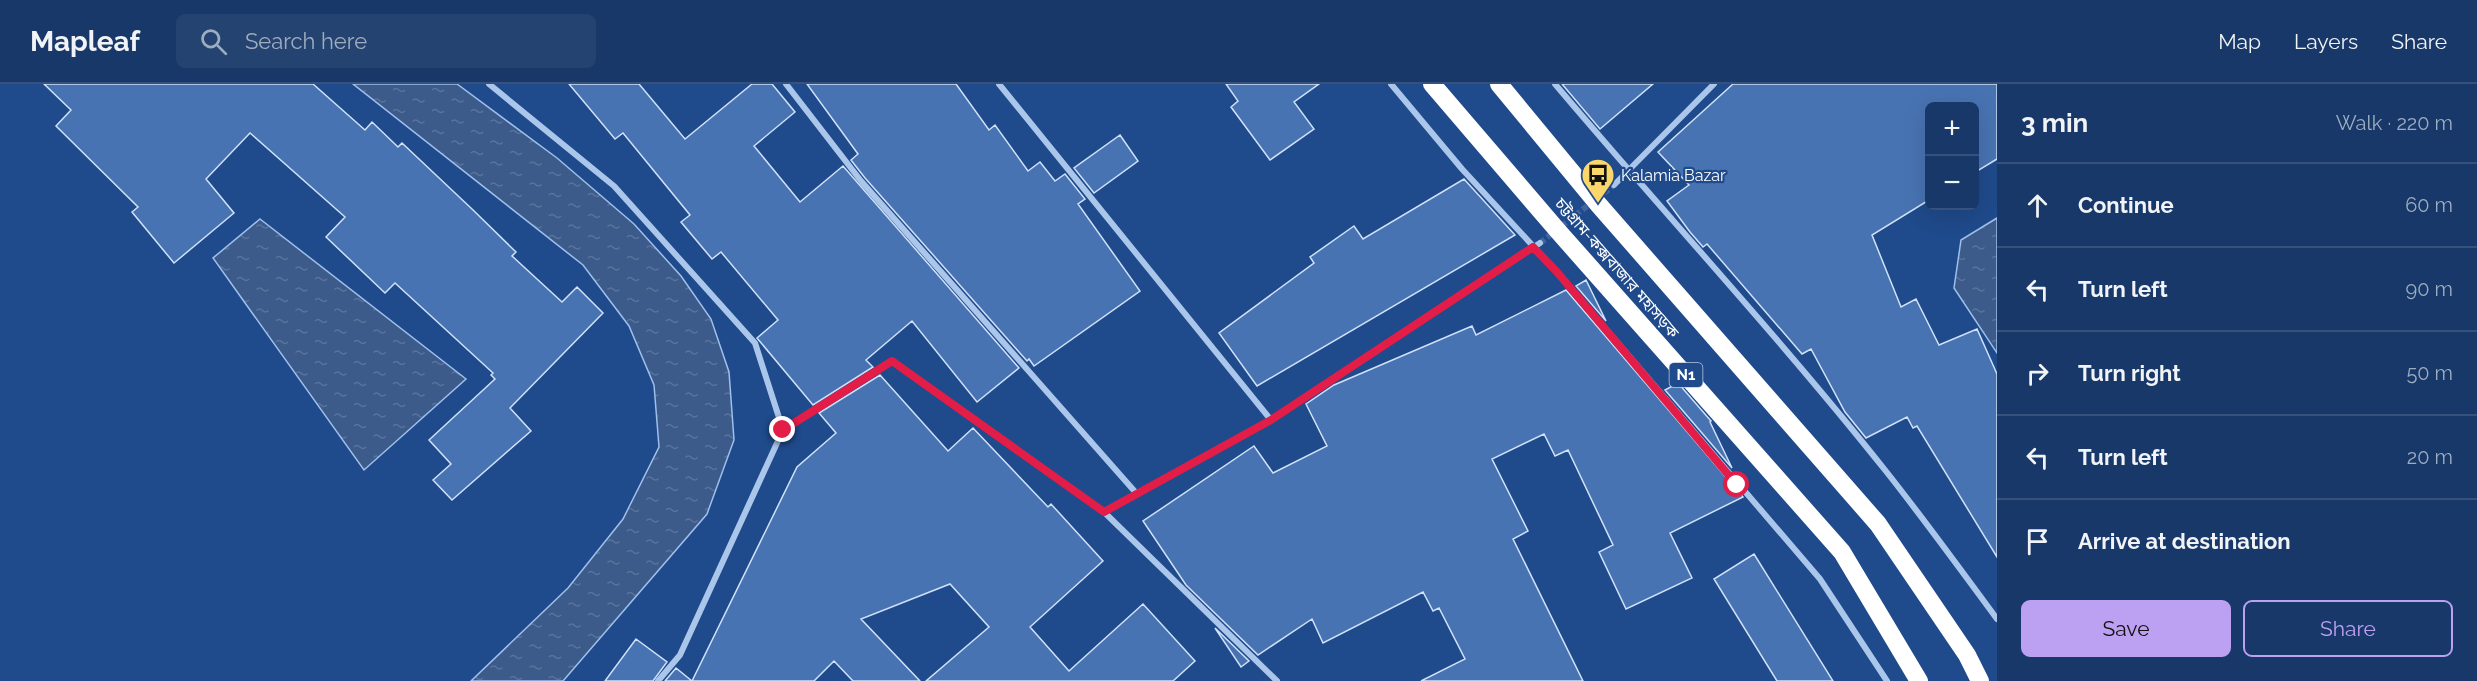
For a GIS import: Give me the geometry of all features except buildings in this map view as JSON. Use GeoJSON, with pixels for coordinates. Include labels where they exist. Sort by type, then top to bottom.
{"type":"FeatureCollection","features":[{"type":"Feature","properties":{"kind":"highway","name":"চট্টগ্রাম-কক্সবাজার মহাসড়ক"},"geometry":{"type":"LineString","coordinates":[[1432,84],[1558,231],[1842,552],[1919,681]]}},
{"type":"Feature","properties":{"kind":"highway","name":"চট্টগ্রাম-কক্সবাজার মহাসড়ক"},"geometry":{"type":"LineString","coordinates":[[1499,84],[1598,204],[1878,524],[1967,655],[1980,681]]}},
{"type":"Feature","properties":{"kind":"street"},"geometry":{"type":"LineString","coordinates":[[489,84],[614,186],[755,343],[783,430]]}},
{"type":"Feature","properties":{"kind":"street"},"geometry":{"type":"LineString","coordinates":[[786,84],[861,181],[1137,494]]}},
{"type":"Feature","properties":{"kind":"street"},"geometry":{"type":"LineString","coordinates":[[999,84],[1271,420]]}},
{"type":"Feature","properties":{"kind":"street"},"geometry":{"type":"LineString","coordinates":[[1390,84],[1462,170],[1557,272],[1820,579],[1887,681]]}},
{"type":"Feature","properties":{"kind":"street"},"geometry":{"type":"LineString","coordinates":[[1555,84],[1629,172],[1725,278],[1886,470],[1997,619]]}},
{"type":"Feature","properties":{"kind":"street"},"geometry":{"type":"LineString","coordinates":[[1614,185],[1714,84]]}},
{"type":"Feature","properties":{"kind":"street"},"geometry":{"type":"LineString","coordinates":[[1104,512],[1271,420],[1540,243]]}},
{"type":"Feature","properties":{"kind":"street"},"geometry":{"type":"LineString","coordinates":[[658,681],[680,655],[783,430],[892,361],[1104,512],[1277,681]]}},
{"type":"Feature","properties":{"kind":"water"},"geometry":{"type":"Polygon","coordinates":[[[353,84],[457,84],[557,158],[634,224],[681,276],[711,319],[729,372],[734,440],[707,514],[563,681],[471,681],[568,588],[623,519],[659,447],[654,385],[629,326],[583,265],[353,84]]]}},
{"type":"Feature","properties":{"kind":"water"},"geometry":{"type":"Polygon","coordinates":[[[1997,218],[1997,353],[1954,288],[1961,240],[1997,218]]]}},
{"type":"Feature","properties":{"kind":"water"},"geometry":{"type":"Polygon","coordinates":[[[260,219],[466,379],[364,470],[213,258],[260,219]]]}},
{"type":"Feature","properties":{"kind":"tunnel"},"geometry":{"type":"LineString","coordinates":[[1540,243],[1614,185]]}},
{"type":"Feature","properties":{"kind":"place","name":"Kalamia Bazar"},"geometry":{"type":"Point","coordinates":[1598,204]}},
{"type":"Feature","properties":{"kind":"route"},"geometry":{"type":"LineString","coordinates":[[783,430],[892,361],[1104,512],[1271,420],[1533,247],[1557,272],[1737,485]]}}]}
